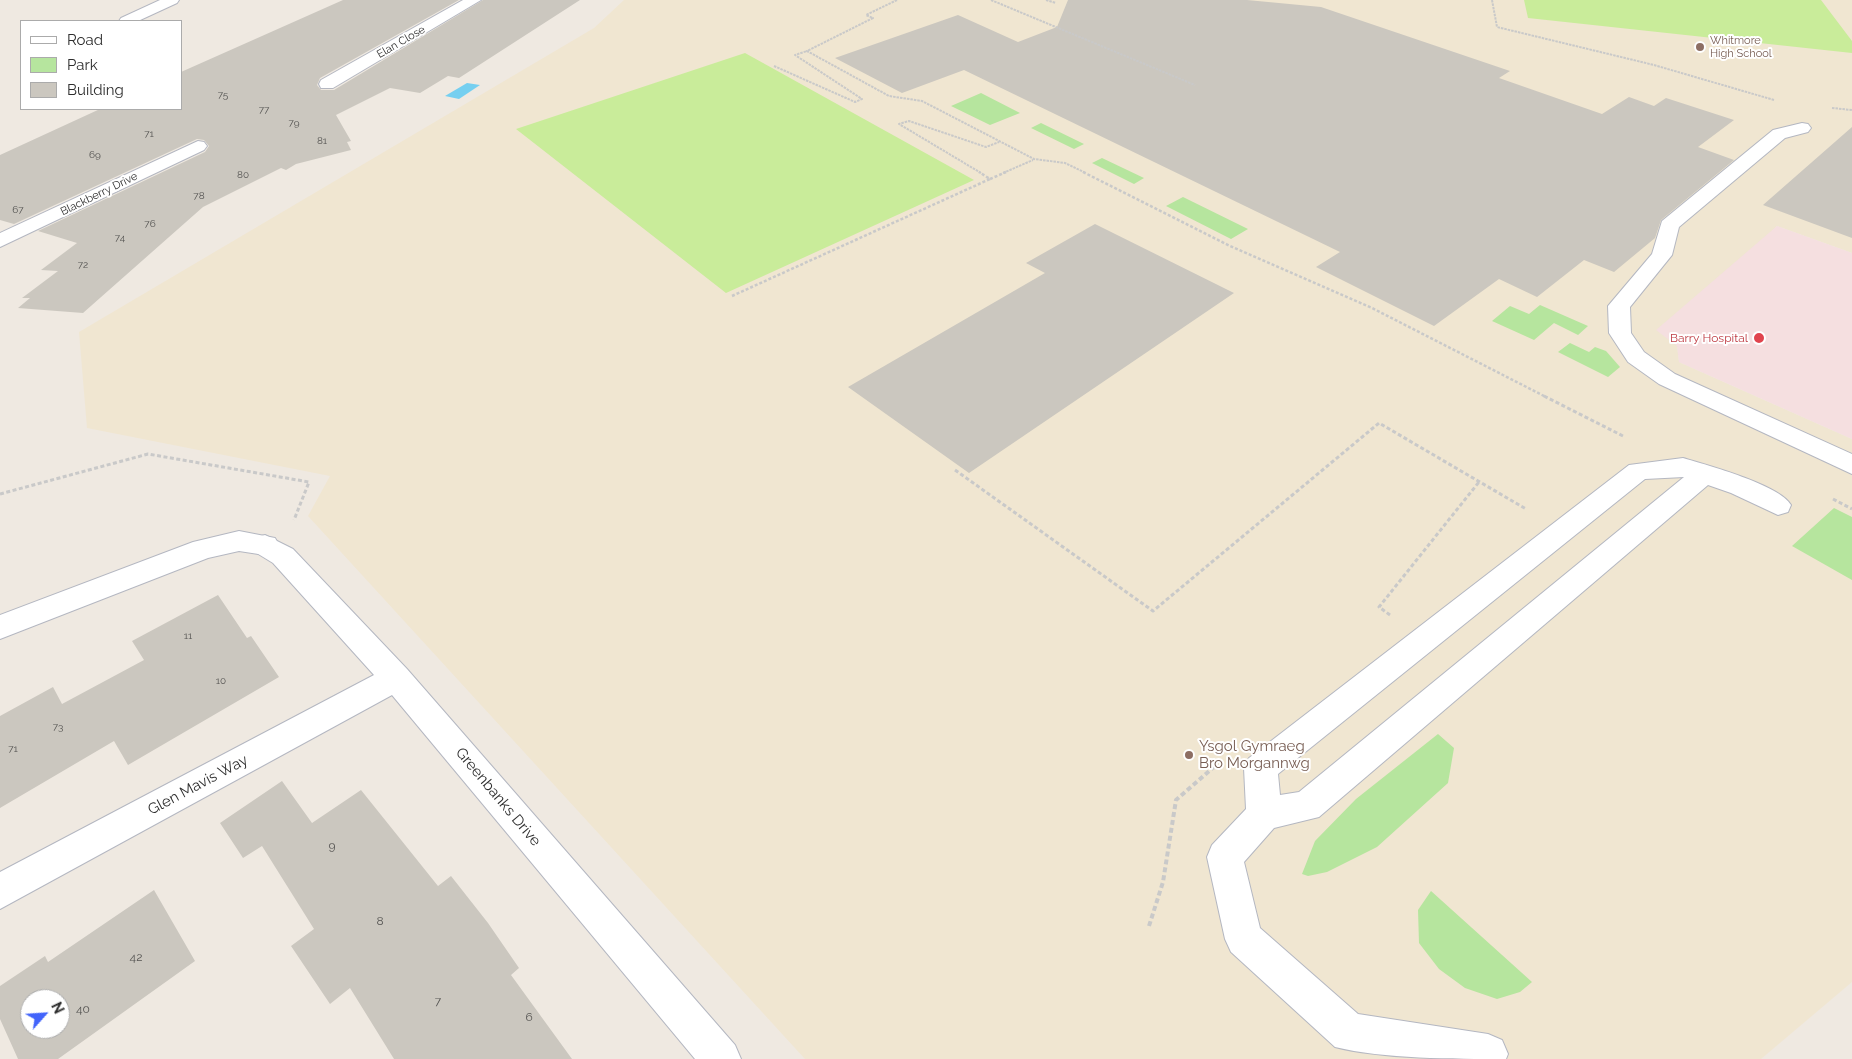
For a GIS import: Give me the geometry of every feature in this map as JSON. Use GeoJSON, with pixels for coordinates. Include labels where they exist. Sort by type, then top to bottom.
{"type":"FeatureCollection","features":[{"type":"Feature","properties":{"kind":"street"},"geometry":{"type":"LineString","coordinates":[[128,20],[172,0]]}},
{"type":"Feature","properties":{"kind":"street","name":"Elan Close"},"geometry":{"type":"LineString","coordinates":[[327,84],[474,0]]}},
{"type":"Feature","properties":{"kind":"street"},"geometry":{"type":"LineString","coordinates":[[1802,128],[1779,134],[1669,225],[1662,254],[1619,306],[1620,333],[1636,357],[1667,379],[1852,465]]}},
{"type":"Feature","properties":{"kind":"street","name":"Blackberry Drive"},"geometry":{"type":"LineString","coordinates":[[0,241],[198,146]]}},
{"type":"Feature","properties":{"kind":"street"},"geometry":{"type":"LineString","coordinates":[[1264,814],[1261,768],[1638,471],[1684,467],[1740,486],[1778,505]]}},
{"type":"Feature","properties":{"kind":"street"},"geometry":{"type":"LineString","coordinates":[[1488,1054],[1350,1033],[1244,939],[1225,857],[1264,814],[1308,806],[1704,474]]}},
{"type":"Feature","properties":{"kind":"street"},"geometry":{"type":"LineString","coordinates":[[0,627],[202,549],[239,542],[265,545]]}},
{"type":"Feature","properties":{"kind":"street","name":"Greenbanks Drive"},"geometry":{"type":"LineString","coordinates":[[265,545],[283,556],[396,678],[721,1059]]}},
{"type":"Feature","properties":{"kind":"street","name":"Glen Mavis Way"},"geometry":{"type":"LineString","coordinates":[[0,891],[396,678]]}},
{"type":"Feature","properties":{"kind":"path"},"geometry":{"type":"LineString","coordinates":[[774,66],[855,102],[862,99],[795,55],[807,51],[873,18],[866,16],[897,0]]}},
{"type":"Feature","properties":{"kind":"path"},"geometry":{"type":"LineString","coordinates":[[990,0],[1195,85]]}},
{"type":"Feature","properties":{"kind":"path"},"geometry":{"type":"LineString","coordinates":[[1046,0],[1056,3]]}},
{"type":"Feature","properties":{"kind":"path"},"geometry":{"type":"LineString","coordinates":[[1492,0],[1496,27],[1654,65],[1778,100]]}},
{"type":"Feature","properties":{"kind":"path"},"geometry":{"type":"LineString","coordinates":[[807,51],[889,96],[922,101],[1034,160],[1065,162],[1230,246],[1372,308],[1629,439]]}},
{"type":"Feature","properties":{"kind":"path"},"geometry":{"type":"LineString","coordinates":[[1827,107],[1852,110]]}},
{"type":"Feature","properties":{"kind":"path"},"geometry":{"type":"LineString","coordinates":[[990,180],[899,124],[910,121],[986,146],[999,141]]}},
{"type":"Feature","properties":{"kind":"path"},"geometry":{"type":"LineString","coordinates":[[732,296],[1034,160]]}},
{"type":"Feature","properties":{"kind":"path"},"geometry":{"type":"LineString","coordinates":[[955,470],[1153,611],[1380,423],[1529,510]]}},
{"type":"Feature","properties":{"kind":"path"},"geometry":{"type":"LineString","coordinates":[[0,494],[148,454],[309,482],[294,520],[265,545]]}},
{"type":"Feature","properties":{"kind":"path"},"geometry":{"type":"LineString","coordinates":[[1392,616],[1379,607],[1479,482]]}},
{"type":"Feature","properties":{"kind":"shaded area","name":"Ysgol Gymraeg Bro Morgannwg"},"geometry":{"type":"Polygon","coordinates":[[[624,0],[1852,0],[1852,253],[1777,226],[1677,346],[1679,362],[1852,439],[1852,982],[1761,1059],[805,1059],[308,516],[330,476],[87,428],[79,332],[594,28],[624,0]]]}},
{"type":"Feature","properties":{"kind":"shaded area","name":"Barry Hospital"},"geometry":{"type":"Polygon","coordinates":[[[1777,226],[1852,253],[1852,439],[1679,362],[1677,346],[1656,330],[1777,226]]]}},
{"type":"Feature","properties":{"kind":"green space"},"geometry":{"type":"Polygon","coordinates":[[[1524,0],[1821,0],[1852,41],[1852,53],[1528,18],[1524,0]]]}},
{"type":"Feature","properties":{"kind":"green space"},"geometry":{"type":"Polygon","coordinates":[[[745,53],[974,180],[726,293],[516,129],[745,53]]]}},
{"type":"Feature","properties":{"kind":"green space"},"geometry":{"type":"Polygon","coordinates":[[[981,93],[1020,113],[990,125],[951,106],[981,93]]]}},
{"type":"Feature","properties":{"kind":"green space"},"geometry":{"type":"Polygon","coordinates":[[[1041,123],[1084,144],[1074,149],[1031,128],[1041,123]]]}},
{"type":"Feature","properties":{"kind":"green space"},"geometry":{"type":"Polygon","coordinates":[[[1102,158],[1144,178],[1134,184],[1092,163],[1102,158]]]}},
{"type":"Feature","properties":{"kind":"green space"},"geometry":{"type":"Polygon","coordinates":[[[1183,197],[1248,229],[1231,239],[1166,206],[1183,197]]]}},
{"type":"Feature","properties":{"kind":"green space"},"geometry":{"type":"Polygon","coordinates":[[[1540,305],[1588,326],[1578,335],[1554,323],[1534,340],[1492,321],[1510,306],[1529,314],[1540,305]]]}},
{"type":"Feature","properties":{"kind":"green space"},"geometry":{"type":"Polygon","coordinates":[[[1570,343],[1589,352],[1595,347],[1606,351],[1620,367],[1608,377],[1558,352],[1570,343]]]}},
{"type":"Feature","properties":{"kind":"green space"},"geometry":{"type":"Polygon","coordinates":[[[1834,508],[1852,517],[1852,580],[1792,546],[1834,508]]]}},
{"type":"Feature","properties":{"kind":"green space"},"geometry":{"type":"Polygon","coordinates":[[[1438,734],[1454,748],[1448,783],[1377,847],[1327,872],[1308,876],[1302,874],[1315,841],[1356,799],[1438,734]]]}},
{"type":"Feature","properties":{"kind":"green space"},"geometry":{"type":"Polygon","coordinates":[[[1431,891],[1532,982],[1520,992],[1497,999],[1465,988],[1439,969],[1419,943],[1418,910],[1431,891]]]}},
{"type":"Feature","properties":{"kind":"water"},"geometry":{"type":"Polygon","coordinates":[[[467,83],[480,85],[459,99],[445,96],[467,83]]]}},
{"type":"Feature","properties":{"kind":"building"},"geometry":{"type":"Polygon","coordinates":[[[343,0],[459,0],[320,78],[317,85],[321,90],[334,90],[483,0],[580,0],[459,78],[448,76],[420,93],[390,88],[336,115],[351,141],[347,142],[351,150],[296,164],[286,170],[281,168],[203,207],[83,313],[18,308],[30,298],[22,298],[58,271],[41,270],[77,243],[38,231],[205,152],[209,146],[204,140],[197,139],[14,224],[0,220],[0,155],[98,110],[182,110],[182,72],[343,0]]]}},
{"type":"Feature","properties":{"kind":"building"},"geometry":{"type":"Polygon","coordinates":[[[1068,0],[1247,0],[1321,7],[1510,71],[1499,78],[1602,114],[1629,97],[1654,106],[1666,98],[1734,120],[1698,147],[1734,160],[1661,220],[1655,238],[1614,272],[1584,260],[1537,297],[1499,279],[1434,326],[1316,267],[1340,252],[964,70],[902,93],[835,58],[958,15],[1018,42],[1057,27],[1068,0]]]}},
{"type":"Feature","properties":{"kind":"building"},"geometry":{"type":"Polygon","coordinates":[[[1852,127],[1852,238],[1763,205],[1852,127]]]}},
{"type":"Feature","properties":{"kind":"building"},"geometry":{"type":"Polygon","coordinates":[[[1095,224],[1234,293],[969,473],[848,387],[1045,273],[1026,263],[1095,224]]]}},
{"type":"Feature","properties":{"kind":"building"},"geometry":{"type":"Polygon","coordinates":[[[218,595],[247,638],[251,636],[279,677],[128,765],[114,741],[0,808],[0,716],[53,687],[62,704],[144,660],[132,641],[218,595]]]}},
{"type":"Feature","properties":{"kind":"building"},"geometry":{"type":"Polygon","coordinates":[[[282,781],[312,823],[361,790],[438,886],[451,876],[488,923],[519,968],[511,975],[572,1059],[394,1059],[350,988],[330,1004],[291,946],[314,929],[262,846],[243,858],[220,823],[282,781]]]}},
{"type":"Feature","properties":{"kind":"building"},"geometry":{"type":"Polygon","coordinates":[[[154,890],[195,961],[58,1059],[18,1059],[0,1019],[0,986],[45,956],[48,962],[154,890]]]}},
{"type":"Feature","properties":{"kind":"place","name":"Whitmore High School"},"geometry":{"type":"Point","coordinates":[1700,47]}},
{"type":"Feature","properties":{"kind":"place","name":"Barry Hospital"},"geometry":{"type":"Point","coordinates":[1759,338]}},
{"type":"Feature","properties":{"kind":"place","name":"Ysgol Gymraeg Bro Morgannwg"},"geometry":{"type":"Point","coordinates":[1189,755]}}]}
